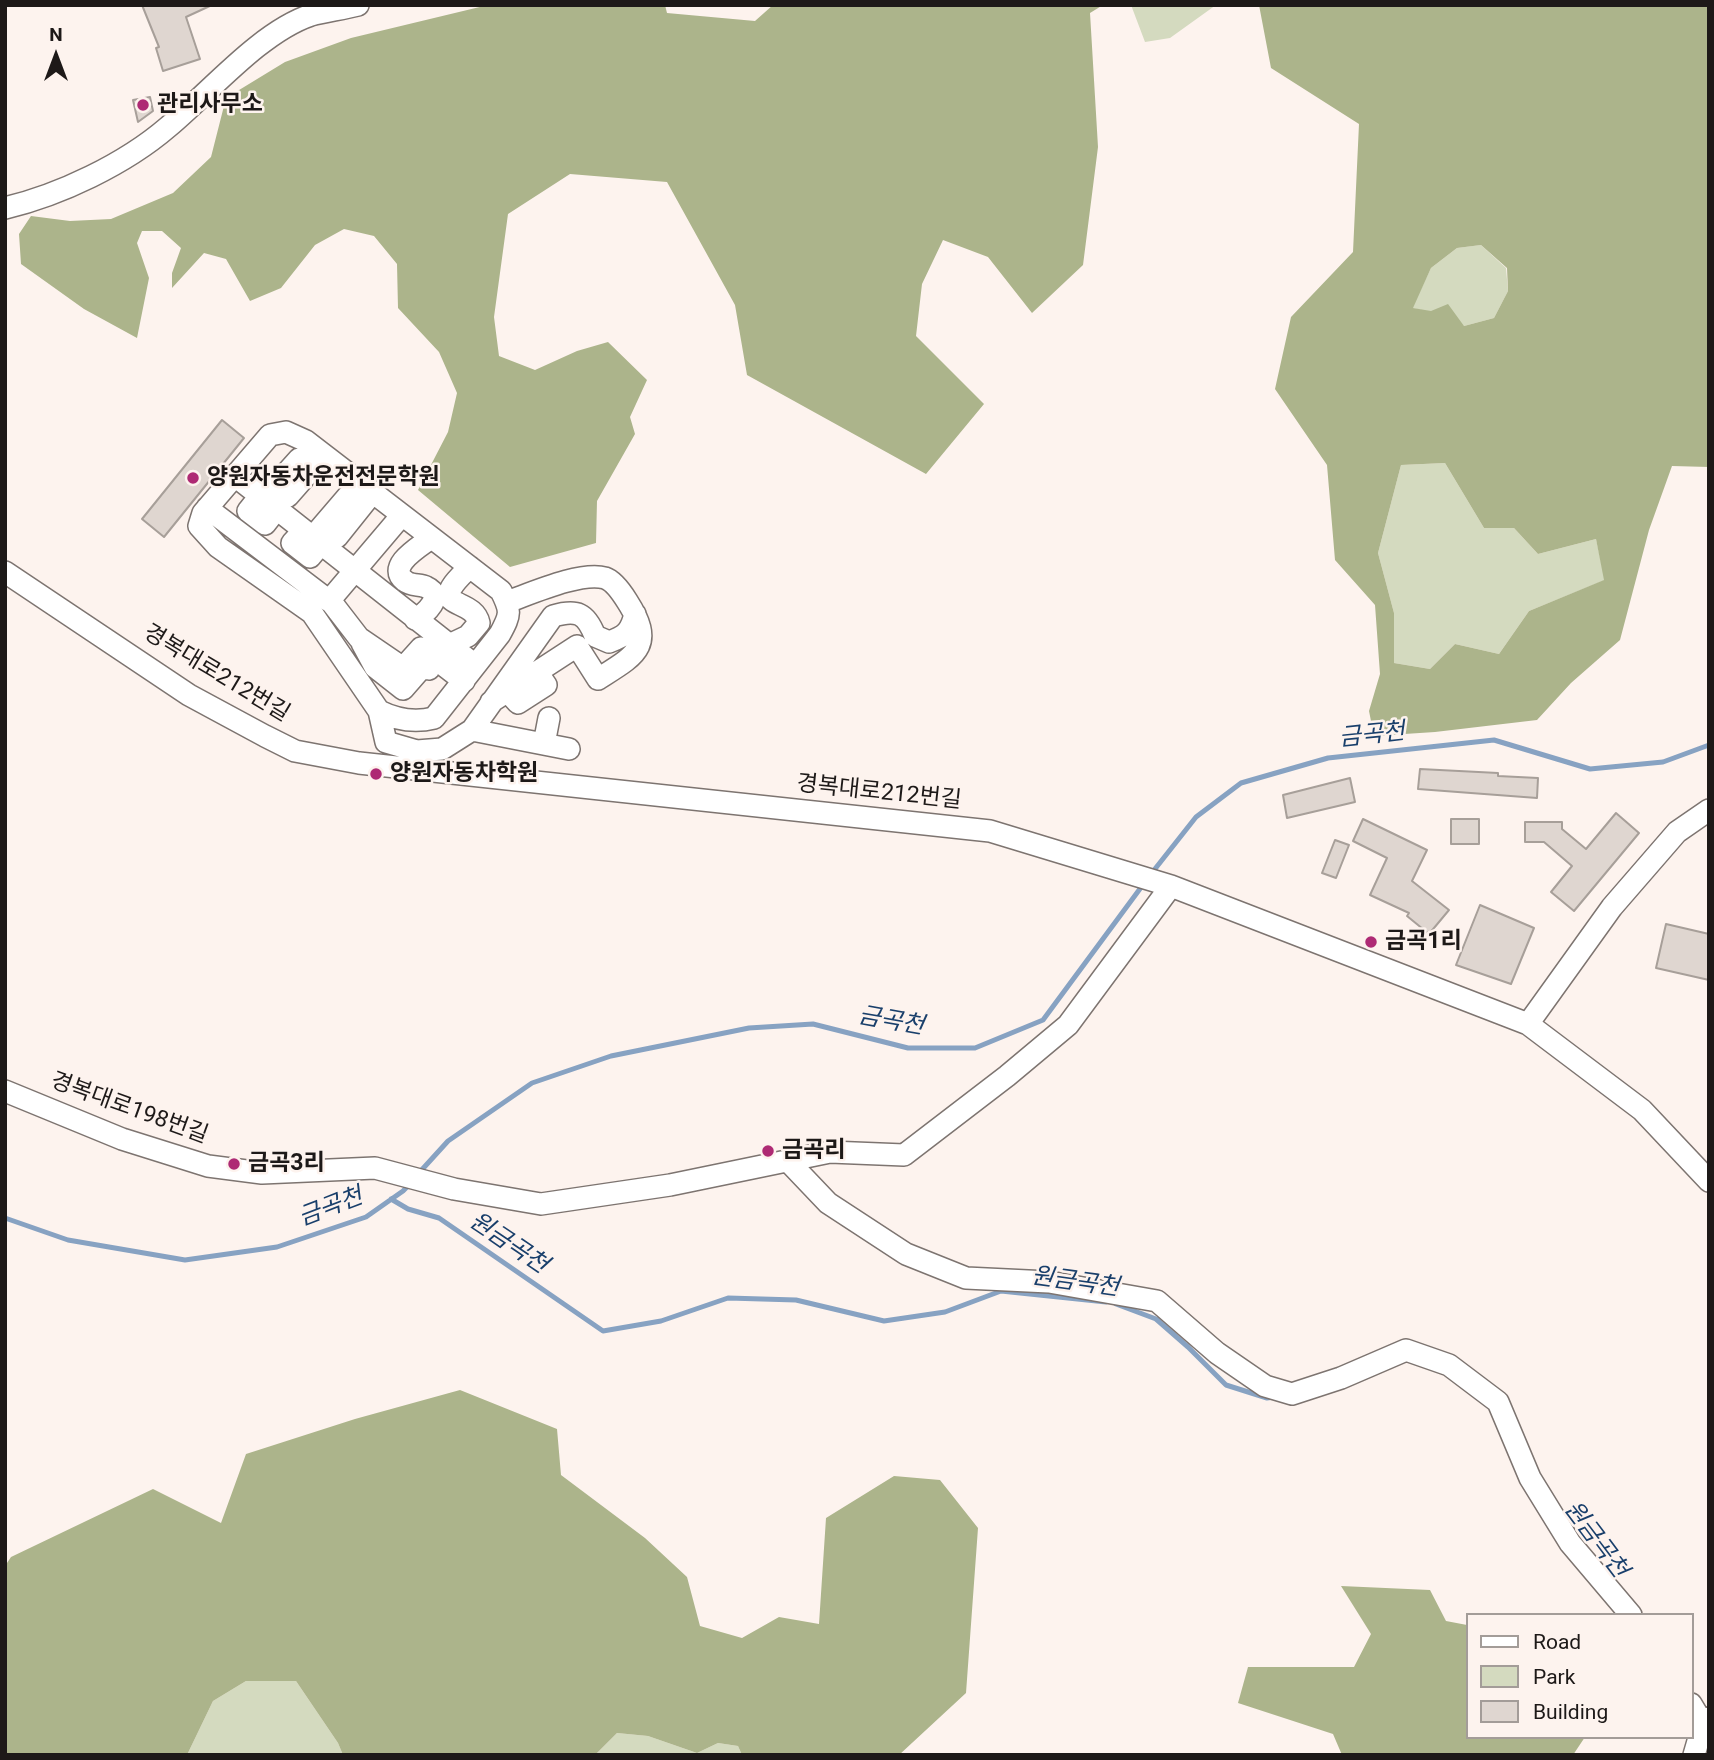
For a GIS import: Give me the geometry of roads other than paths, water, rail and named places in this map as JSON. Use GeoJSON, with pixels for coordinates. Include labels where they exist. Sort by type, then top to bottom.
{"type":"FeatureCollection","features":[{"type":"Feature","properties":{"kind":"street"},"geometry":{"type":"LineString","coordinates":[[5,208],[35,201],[111,166],[167,128],[267,39],[309,16],[358,5]]}},
{"type":"Feature","properties":{"kind":"street"},"geometry":{"type":"LineString","coordinates":[[379,711],[418,722],[434,718],[500,634],[508,620],[510,608],[500,591],[306,441],[286,432],[270,435],[207,508],[199,526],[218,547],[312,613],[379,711],[387,742],[417,751],[442,749],[472,730],[499,696],[553,616],[564,613],[580,614],[589,621],[595,636],[609,642],[624,636],[632,628],[635,614]]}},
{"type":"Feature","properties":{"kind":"street"},"geometry":{"type":"LineString","coordinates":[[308,504],[324,454]]}},
{"type":"Feature","properties":{"kind":"street"},"geometry":{"type":"LineString","coordinates":[[235,477],[308,504],[373,492]]}},
{"type":"Feature","properties":{"kind":"street"},"geometry":{"type":"LineString","coordinates":[[308,504],[354,572],[449,645],[465,679]]}},
{"type":"Feature","properties":{"kind":"street"},"geometry":{"type":"LineString","coordinates":[[207,508],[342,612],[375,667],[404,689],[424,665],[465,679]]}},
{"type":"Feature","properties":{"kind":"street"},"geometry":{"type":"LineString","coordinates":[[329,601],[402,515]]}},
{"type":"Feature","properties":{"kind":"street"},"geometry":{"type":"LineString","coordinates":[[415,619],[426,614],[432,607],[434,598],[428,588],[405,581],[400,575],[399,566],[404,558],[431,538]]}},
{"type":"Feature","properties":{"kind":"street"},"geometry":{"type":"LineString","coordinates":[[449,645],[468,636],[479,623],[477,614],[456,604],[450,593],[450,587],[470,567]]}},
{"type":"Feature","properties":{"kind":"street","name":"경복대로212번길"},"geometry":{"type":"LineString","coordinates":[[5,572],[189,695],[295,751],[337,760],[637,795],[990,831],[1171,886],[1528,1024],[1642,1110],[1709,1181]]}},
{"type":"Feature","properties":{"kind":"street"},"geometry":{"type":"LineString","coordinates":[[499,696],[577,646],[598,679],[630,659],[641,643],[639,619],[620,591],[607,579],[592,578],[556,584],[507,602]]}},
{"type":"Feature","properties":{"kind":"street"},"geometry":{"type":"LineString","coordinates":[[544,744],[549,718]]}},
{"type":"Feature","properties":{"kind":"street"},"geometry":{"type":"LineString","coordinates":[[472,730],[569,749]]}},
{"type":"Feature","properties":{"kind":"street"},"geometry":{"type":"LineString","coordinates":[[389,766],[397,744]]}},
{"type":"Feature","properties":{"kind":"street"},"geometry":{"type":"LineString","coordinates":[[1528,1024],[1612,907],[1678,832],[1709,810]]}},
{"type":"Feature","properties":{"kind":"street","name":"경복대로198번길"},"geometry":{"type":"LineString","coordinates":[[5,1091],[122,1139],[208,1166],[262,1173],[375,1168],[454,1189],[541,1205],[670,1185],[830,1152],[904,1155],[1068,1025],[1171,886]]}},
{"type":"Feature","properties":{"kind":"street"},"geometry":{"type":"LineString","coordinates":[[788,1161],[828,1203],[906,1254],[967,1278],[1049,1282],[1157,1300],[1217,1353],[1265,1386],[1292,1394],[1340,1378],[1406,1350],[1449,1365],[1498,1402],[1530,1478],[1570,1544],[1630,1613]]}},
{"type":"Feature","properties":{"kind":"street"},"geometry":{"type":"LineString","coordinates":[[1693,1706],[1706,1721],[1694,1755]]}},
{"type":"Feature","properties":{"kind":"waterway","name":"금곡천"},"geometry":{"type":"LineString","coordinates":[[1151,874],[1196,817],[1241,783],[1328,758],[1494,740],[1590,769],[1663,762],[1709,745]]}},
{"type":"Feature","properties":{"kind":"waterway","name":"금곡천"},"geometry":{"type":"LineString","coordinates":[[418,1174],[448,1141],[532,1083],[611,1056],[749,1028],[813,1024],[908,1048],[975,1048],[1043,1020],[1145,882]]}},
{"type":"Feature","properties":{"kind":"waterway","name":"금곡천"},"geometry":{"type":"LineString","coordinates":[[5,1218],[68,1240],[185,1260],[277,1247],[366,1217],[410,1184]]}},
{"type":"Feature","properties":{"kind":"waterway","name":"원금곡천"},"geometry":{"type":"LineString","coordinates":[[391,1199],[408,1209],[439,1218],[603,1331],[661,1321],[728,1298],[796,1300],[884,1321],[945,1312],[1001,1291],[1106,1302]]}},
{"type":"Feature","properties":{"kind":"waterway","name":"원금곡천"},"geometry":{"type":"LineString","coordinates":[[1116,1304],[1156,1319],[1226,1385],[1267,1398],[1274,1397]]}},
{"type":"Feature","properties":{"kind":"place","name":"관리사무소"},"geometry":{"type":"Point","coordinates":[143,105]}},
{"type":"Feature","properties":{"kind":"place","name":"양원자동차운전전문학원"},"geometry":{"type":"Point","coordinates":[193,478]}},
{"type":"Feature","properties":{"kind":"place","name":"양원자동차학원"},"geometry":{"type":"Point","coordinates":[376,774]}},
{"type":"Feature","properties":{"kind":"place","name":"금곡1리"},"geometry":{"type":"Point","coordinates":[1371,942]}},
{"type":"Feature","properties":{"kind":"place","name":"금곡리"},"geometry":{"type":"Point","coordinates":[768,1151]}},
{"type":"Feature","properties":{"kind":"place","name":"금곡3리"},"geometry":{"type":"Point","coordinates":[234,1164]}}]}
